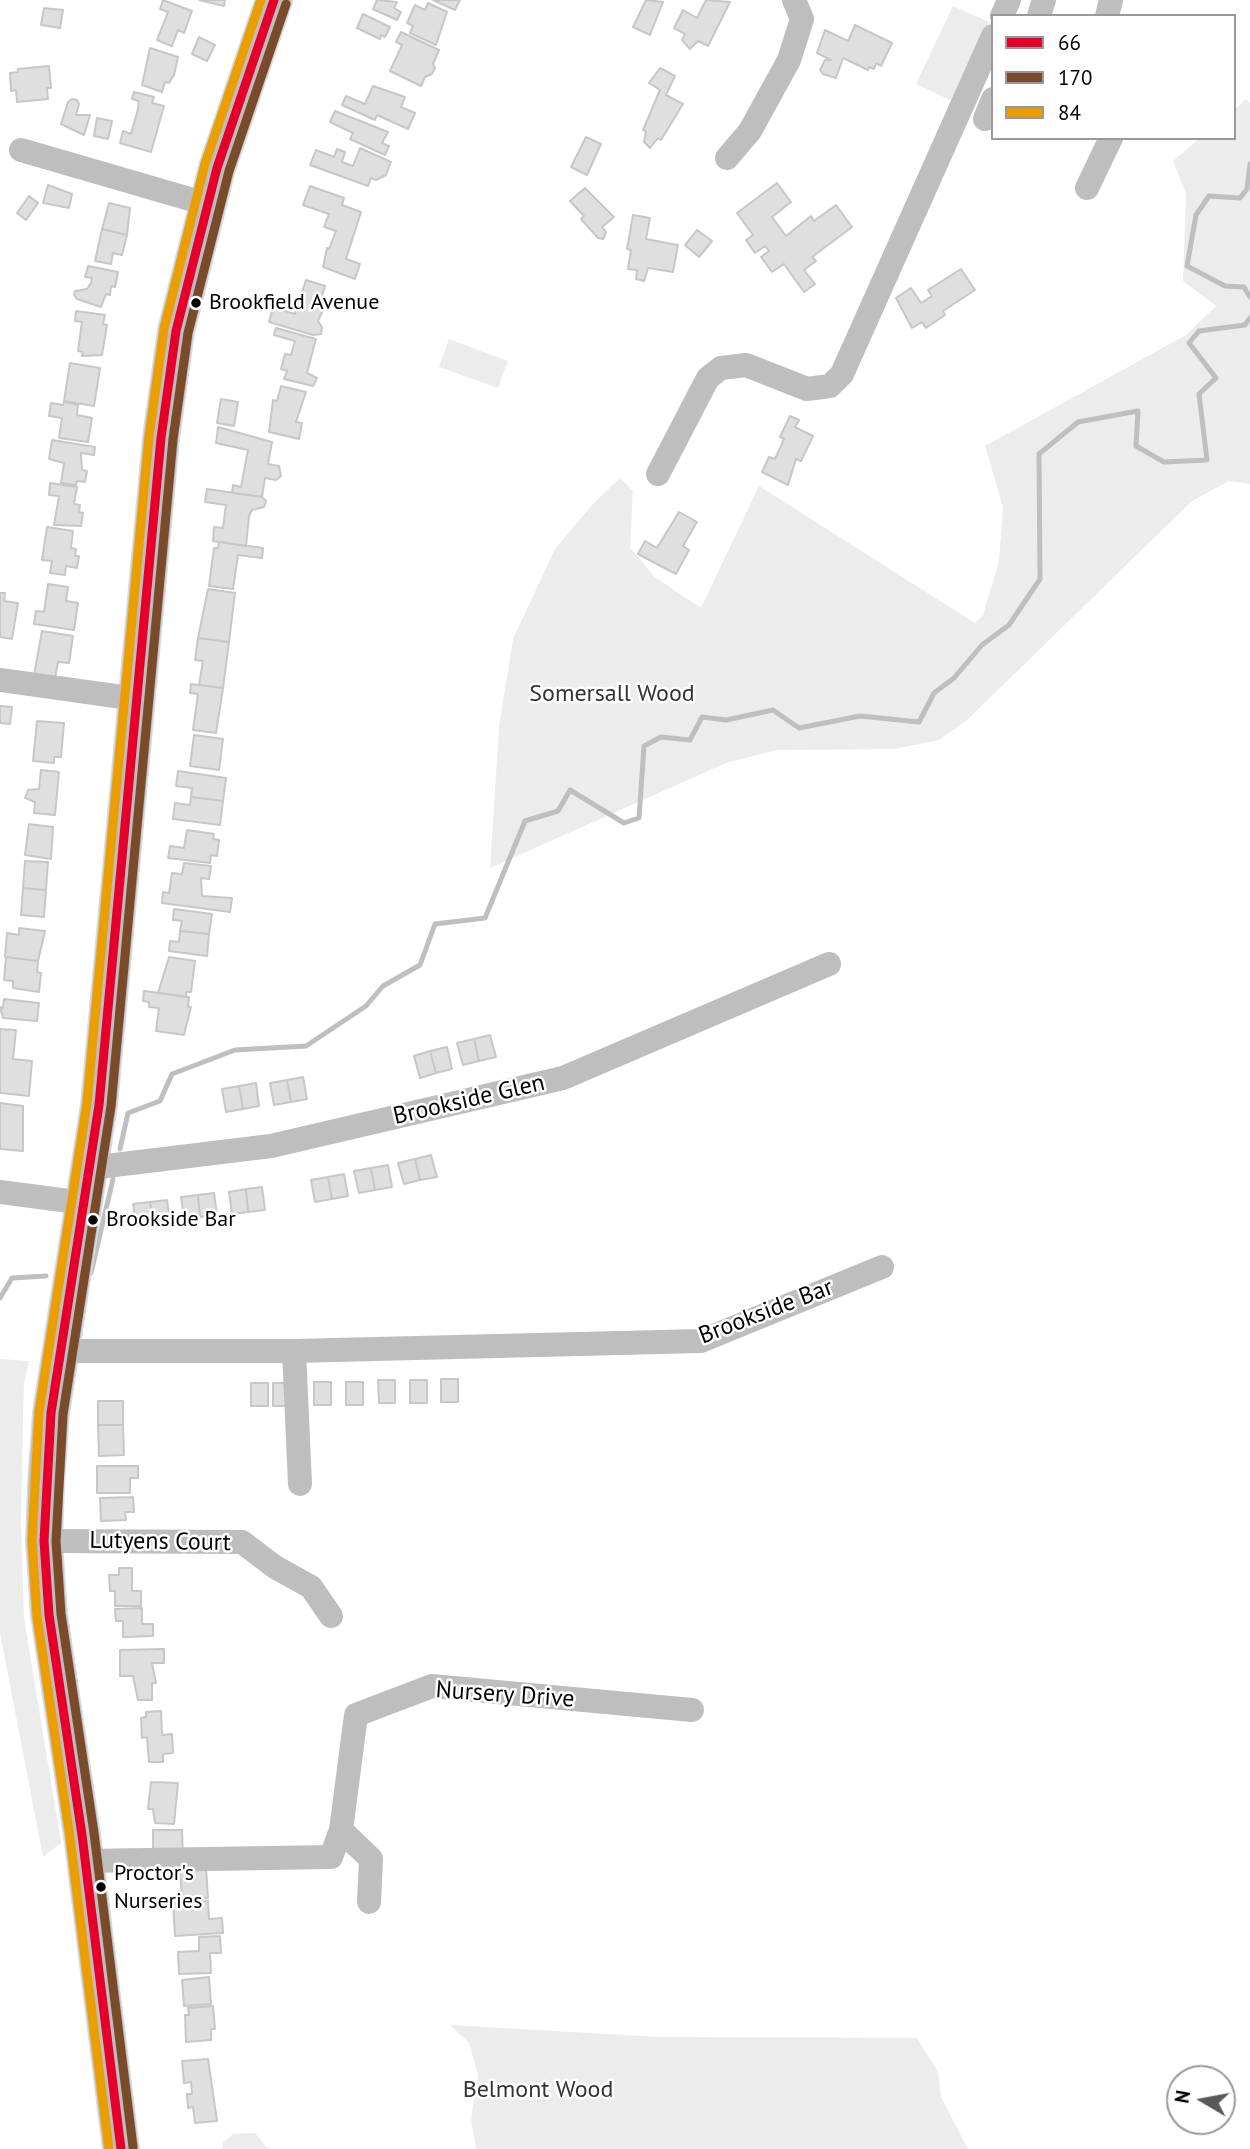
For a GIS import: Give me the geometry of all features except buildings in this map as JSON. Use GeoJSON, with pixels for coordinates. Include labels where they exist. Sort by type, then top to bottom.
{"type":"FeatureCollection","features":[{"type":"Feature","properties":{"kind":"highway"},"geometry":{"type":"LineString","coordinates":[[121,2149],[85,1861],[49,1615],[44,1541],[51,1413],[90,1168],[110,1002],[166,397],[176,331],[207,204],[274,0]]}},
{"type":"Feature","properties":{"kind":"street"},"geometry":{"type":"LineString","coordinates":[[727,158],[750,131],[789,60],[802,19],[794,0]]}},
{"type":"Feature","properties":{"kind":"street"},"geometry":{"type":"LineString","coordinates":[[658,474],[708,378],[721,368],[746,365],[807,388],[830,386],[842,374],[991,40]]}},
{"type":"Feature","properties":{"kind":"street"},"geometry":{"type":"LineString","coordinates":[[1087,188],[1110,140]]}},
{"type":"Feature","properties":{"kind":"street"},"geometry":{"type":"LineString","coordinates":[[21,149],[207,204]]}},
{"type":"Feature","properties":{"kind":"street"},"geometry":{"type":"LineString","coordinates":[[0,680],[137,699]]}},
{"type":"Feature","properties":{"kind":"street","name":"Brookside Glen"},"geometry":{"type":"LineString","coordinates":[[90,1168],[271,1146],[563,1078],[830,964]]}},
{"type":"Feature","properties":{"kind":"street"},"geometry":{"type":"LineString","coordinates":[[0,1192],[84,1203]]}},
{"type":"Feature","properties":{"kind":"street","name":"Brookside Bar"},"geometry":{"type":"LineString","coordinates":[[60,1351],[294,1350],[701,1341],[881,1267]]}},
{"type":"Feature","properties":{"kind":"street"},"geometry":{"type":"LineString","coordinates":[[294,1350],[300,1484]]}},
{"type":"Feature","properties":{"kind":"street","name":"Lutyens Court"},"geometry":{"type":"LineString","coordinates":[[44,1541],[242,1542],[275,1567],[311,1587],[331,1616]]}},
{"type":"Feature","properties":{"kind":"street","name":"Nursery Drive"},"geometry":{"type":"LineString","coordinates":[[85,1861],[331,1857],[341,1830],[356,1715],[432,1686],[692,1710]]}},
{"type":"Feature","properties":{"kind":"street"},"geometry":{"type":"LineString","coordinates":[[341,1830],[371,1859],[369,1902]]}},
{"type":"Feature","properties":{"kind":"green space"},"geometry":{"type":"Polygon","coordinates":[[[953,6],[989,22],[952,101],[916,84],[953,6]]]}},
{"type":"Feature","properties":{"kind":"green space","name":"Somersall Wood"},"geometry":{"type":"Polygon","coordinates":[[[1246,99],[1250,103],[1250,484],[1229,481],[1192,501],[967,720],[939,740],[894,749],[777,750],[726,763],[490,868],[499,727],[513,639],[555,549],[594,503],[620,478],[633,491],[630,548],[655,577],[701,608],[759,486],[975,623],[983,615],[999,561],[1003,507],[985,446],[1186,335],[1216,306],[1183,281],[1186,194],[1173,161],[1198,140],[1236,140],[1236,108],[1246,99]]]}},
{"type":"Feature","properties":{"kind":"green space"},"geometry":{"type":"Polygon","coordinates":[[[449,339],[508,361],[498,388],[439,367],[449,339]]]}},
{"type":"Feature","properties":{"kind":"green space"},"geometry":{"type":"Polygon","coordinates":[[[0,1359],[29,1361],[24,1383],[23,1419],[21,1523],[24,1618],[61,1843],[43,1857],[0,1633],[0,1359]]]}},
{"type":"Feature","properties":{"kind":"green space","name":"Belmont Wood"},"geometry":{"type":"Polygon","coordinates":[[[450,2025],[659,2037],[917,2038],[938,2072],[941,2097],[968,2149],[476,2149],[471,2119],[478,2075],[469,2043],[450,2025]]]}},
{"type":"Feature","properties":{"kind":"green space"},"geometry":{"type":"Polygon","coordinates":[[[255,2133],[267,2148],[272,2149],[223,2149],[222,2143],[233,2134],[255,2133]]]}},
{"type":"Feature","properties":{"kind":"waterway"},"geometry":{"type":"LineString","coordinates":[[1250,164],[1247,189],[1240,198],[1209,196],[1196,215],[1187,266],[1225,286],[1244,287],[1250,297]]}},
{"type":"Feature","properties":{"kind":"waterway"},"geometry":{"type":"LineString","coordinates":[[120,1149],[128,1113],[160,1101],[172,1074],[235,1050],[306,1046],[366,1006],[383,986],[420,965],[435,924],[485,918],[525,821],[558,811],[570,790],[624,823],[639,818],[644,746],[661,737],[690,740],[702,717],[726,720],[773,710],[799,728],[860,716],[919,722],[934,693],[954,678],[982,645],[1009,625],[1040,579],[1039,454],[1078,422],[1138,411],[1136,446],[1164,462],[1207,460],[1199,394],[1216,378],[1189,343],[1199,331],[1245,325],[1250,318]]}},
{"type":"Feature","properties":{"kind":"waterway"},"geometry":{"type":"LineString","coordinates":[[85,1273],[91,1273],[113,1179]]}},
{"type":"Feature","properties":{"kind":"waterway"},"geometry":{"type":"LineString","coordinates":[[0,1298],[12,1278],[46,1276]]}},
{"type":"Feature","properties":{"kind":"transit line","name":"84"},"geometry":{"type":"LineString","coordinates":[[109,2149],[70,1837],[37,1616],[32,1541],[39,1412],[87,1103],[149,437],[164,329],[205,164],[261,0]]}},
{"type":"Feature","properties":{"kind":"transit line","name":"66"},"geometry":{"type":"LineString","coordinates":[[121,2149],[82,1835],[49,1615],[44,1541],[51,1413],[99,1105],[161,438],[176,331],[217,168],[274,0]]}},
{"type":"Feature","properties":{"kind":"transit line","name":"170"},"geometry":{"type":"LineString","coordinates":[[133,2147],[94,1833],[61,1614],[56,1541],[63,1414],[111,1106],[173,439],[188,333],[229,171],[286,4]]}},
{"type":"Feature","properties":{"kind":"place","name":"Brookfield Avenue"},"geometry":{"type":"Point","coordinates":[196,303]}},
{"type":"Feature","properties":{"kind":"place","name":"Brookside Bar"},"geometry":{"type":"Point","coordinates":[93,1220]}},
{"type":"Feature","properties":{"kind":"place","name":"Proctor's Nurseries"},"geometry":{"type":"Point","coordinates":[101,1887]}}]}
